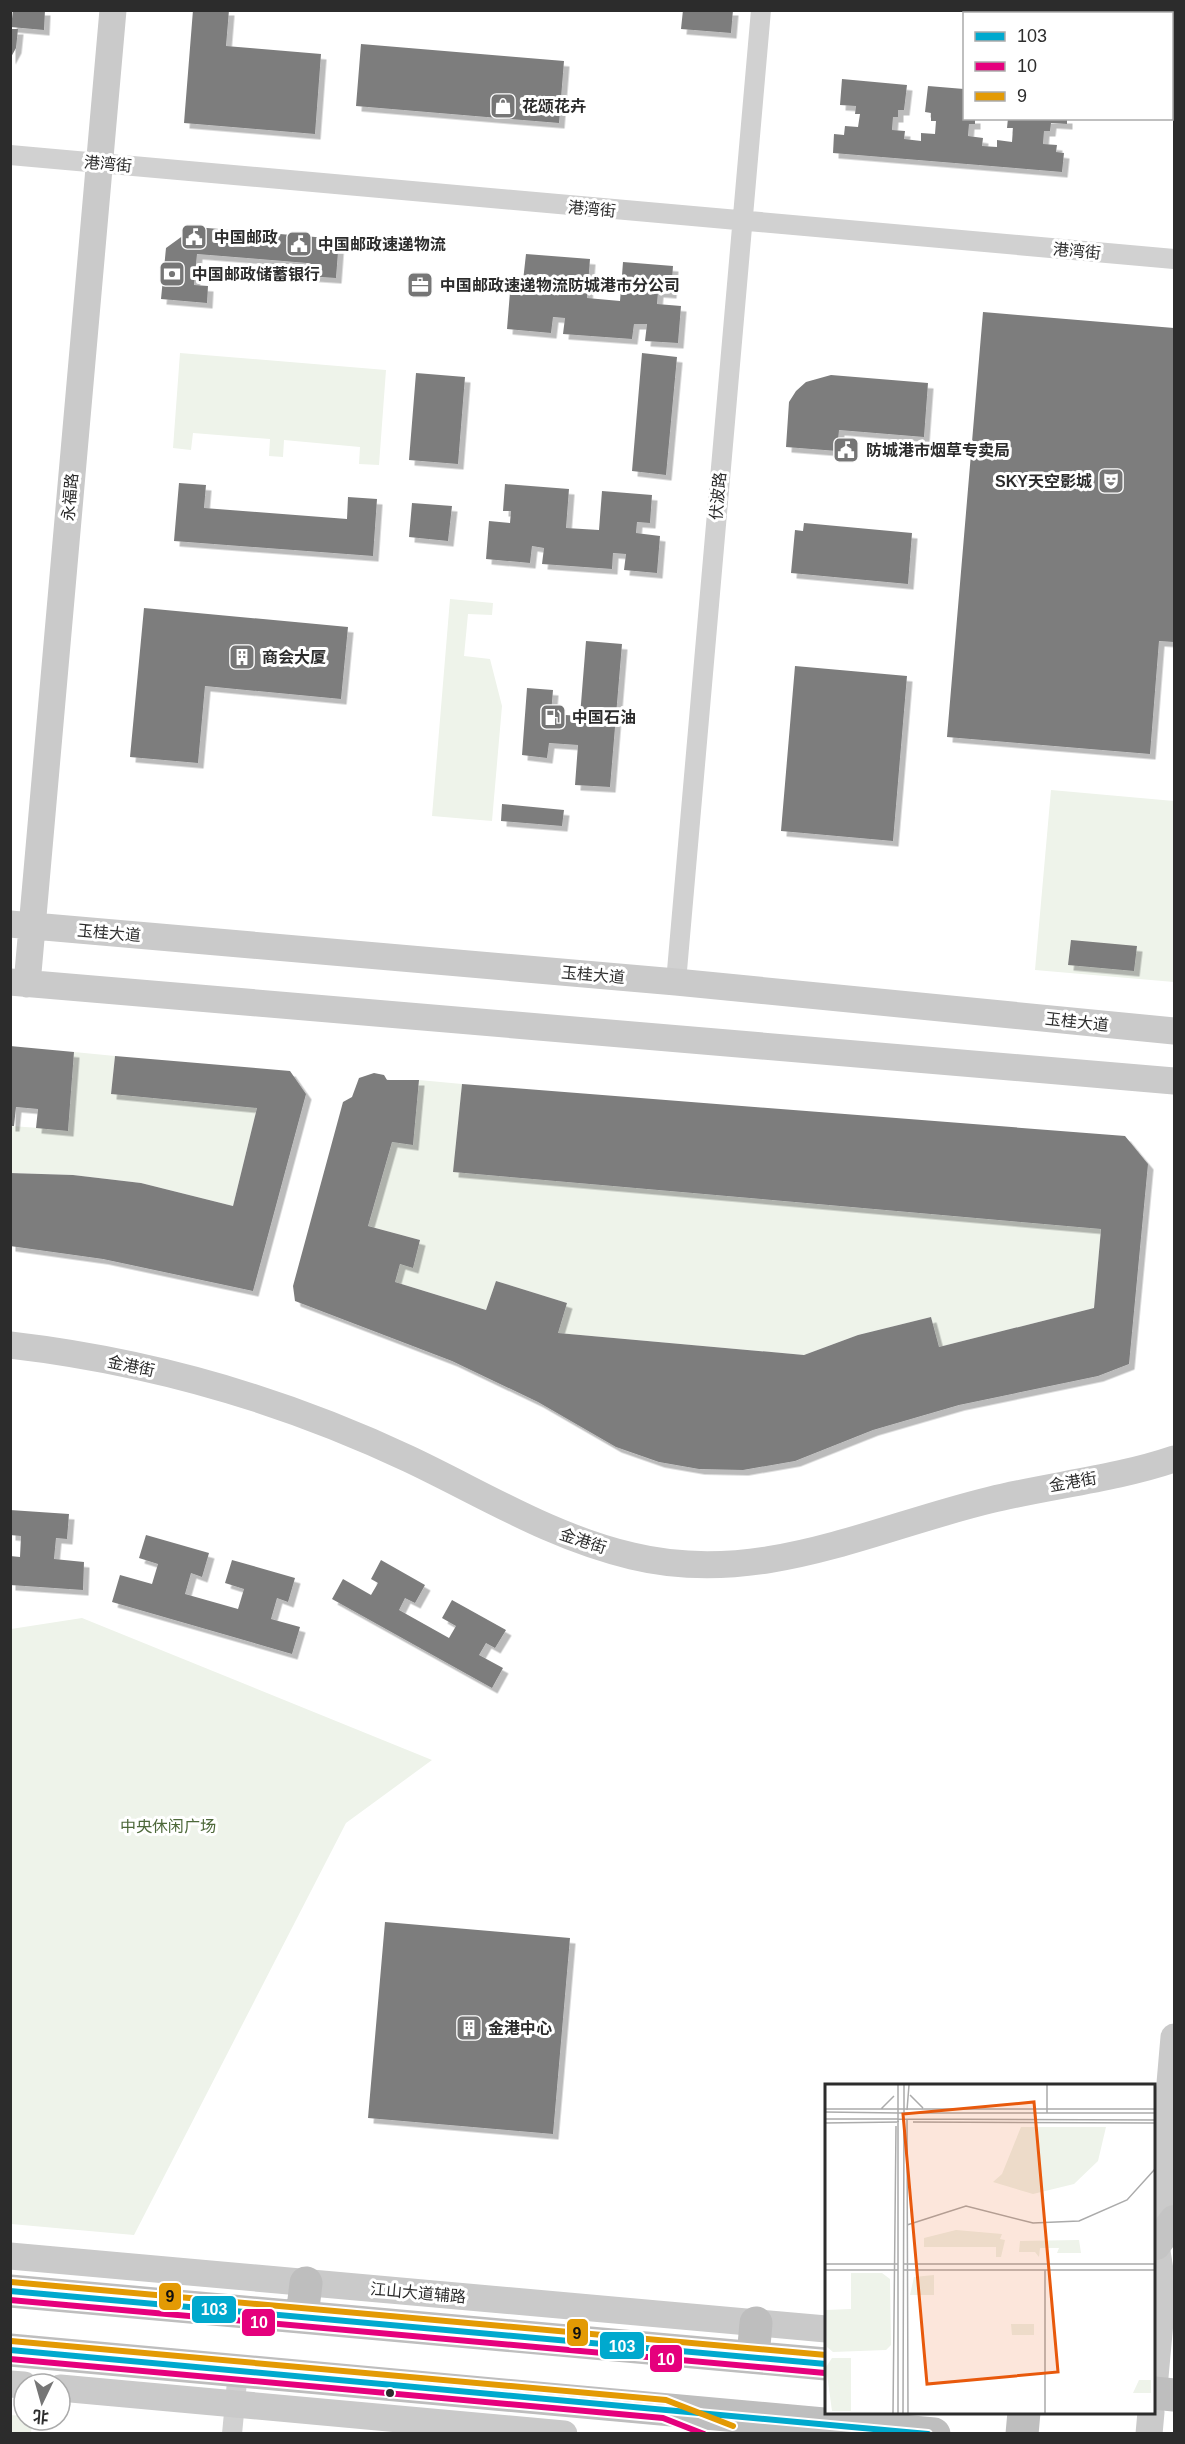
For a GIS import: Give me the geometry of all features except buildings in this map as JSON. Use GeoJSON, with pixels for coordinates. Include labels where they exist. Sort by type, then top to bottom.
{"type":"FeatureCollection","features":[{"type":"Feature","properties":{"kind":"highway"},"geometry":{"type":"LineString","coordinates":[[302,2317],[306,2283]]}},
{"type":"Feature","properties":{"kind":"highway"},"geometry":{"type":"LineString","coordinates":[[10,2291],[825,2364]]}},
{"type":"Feature","properties":{"kind":"highway"},"geometry":{"type":"LineString","coordinates":[[753,2357],[756,2323]]}},
{"type":"Feature","properties":{"kind":"highway"},"geometry":{"type":"LineString","coordinates":[[10,2350],[934,2433]]}},
{"type":"Feature","properties":{"kind":"highway"},"geometry":{"type":"LineString","coordinates":[[1158,2376],[1174,2395]]}},
{"type":"Feature","properties":{"kind":"highway"},"geometry":{"type":"LineString","coordinates":[[665,2409],[730,2433]]}},
{"type":"Feature","properties":{"kind":"highway"},"geometry":{"type":"LineString","coordinates":[[1022,2433],[1024,2414]]}},
{"type":"Feature","properties":{"kind":"main road"},"geometry":{"type":"LineString","coordinates":[[1155,2247],[1174,2220]]}},
{"type":"Feature","properties":{"kind":"street","name":"永福路"},"geometry":{"type":"LineString","coordinates":[[19,983],[21,925],[99,163],[112,10]]}},
{"type":"Feature","properties":{"kind":"street","name":"伏波路"},"geometry":{"type":"LineString","coordinates":[[676,982],[761,10]]}},
{"type":"Feature","properties":{"kind":"street","name":"港湾街"},"geometry":{"type":"LineString","coordinates":[[10,155],[1174,260]]}},
{"type":"Feature","properties":{"kind":"street","name":"玉桂大道"},"geometry":{"type":"LineString","coordinates":[[21,925],[676,982],[1174,1031]]}},
{"type":"Feature","properties":{"kind":"street"},"geometry":{"type":"LineString","coordinates":[[19,983],[1174,1081]]}},
{"type":"Feature","properties":{"kind":"street","name":"金港街"},"geometry":{"type":"LineString","coordinates":[[10,1345],[102,1359],[242,1394],[310,1417],[409,1459],[564,1536],[634,1557],[699,1564],[754,1563],[809,1554],[986,1501],[1060,1484],[1142,1470],[1174,1459]]}},
{"type":"Feature","properties":{"kind":"street"},"geometry":{"type":"LineString","coordinates":[[1158,2376],[1163,2289],[1155,2247],[1174,2037]]}},
{"type":"Feature","properties":{"kind":"street","name":"江山大道辅路"},"geometry":{"type":"LineString","coordinates":[[10,2256],[825,2330]]}},
{"type":"Feature","properties":{"kind":"street"},"geometry":{"type":"LineString","coordinates":[[232,2433],[238,2371]]}},
{"type":"Feature","properties":{"kind":"street"},"geometry":{"type":"LineString","coordinates":[[72,2389],[564,2433]]}},
{"type":"Feature","properties":{"kind":"street"},"geometry":{"type":"LineString","coordinates":[[1149,2433],[1151,2414]]}},
{"type":"Feature","properties":{"kind":"green space"},"geometry":{"type":"Polygon","coordinates":[[[180,353],[386,370],[379,465],[359,464],[360,447],[284,440],[283,457],[269,456],[270,439],[193,433],[191,450],[173,448],[180,353]]]}},
{"type":"Feature","properties":{"kind":"green space"},"geometry":{"type":"Polygon","coordinates":[[[450,599],[493,603],[492,615],[468,614],[464,656],[490,659],[502,706],[492,821],[432,816],[450,599]]]}},
{"type":"Feature","properties":{"kind":"green space"},"geometry":{"type":"Polygon","coordinates":[[[1051,790],[1174,801],[1174,982],[1035,970],[1051,790]]]}},
{"type":"Feature","properties":{"kind":"green space"},"geometry":{"type":"Polygon","coordinates":[[[74,1052],[115,1056],[111,1094],[257,1108],[233,1206],[141,1183],[73,1175],[11,1173],[11,1126],[68,1130],[74,1052]]]}},
{"type":"Feature","properties":{"kind":"green space"},"geometry":{"type":"Polygon","coordinates":[[[419,1080],[462,1084],[454,1172],[1101,1229],[1094,1308],[939,1347],[931,1317],[858,1335],[804,1355],[558,1333],[567,1303],[496,1281],[486,1310],[395,1282],[400,1264],[413,1267],[420,1240],[368,1226],[392,1142],[413,1144],[419,1080]]]}},
{"type":"Feature","properties":{"kind":"green space","name":"中央休闲广场"},"geometry":{"type":"Polygon","coordinates":[[[82,1618],[432,1760],[346,1823],[134,2235],[11,2224],[11,1629],[82,1618]]]}},
{"type":"Feature","properties":{"kind":"green space"},"geometry":{"type":"Polygon","coordinates":[[[11,2415],[12,2432],[31,2432],[31,2433],[11,2433],[11,2415]]]}},
{"type":"Feature","properties":{"kind":"transit line","name":"9"},"geometry":{"type":"LineString","coordinates":[[11,2282],[825,2355]]}},
{"type":"Feature","properties":{"kind":"transit line","name":"103"},"geometry":{"type":"LineString","coordinates":[[10,2291],[825,2364]]}},
{"type":"Feature","properties":{"kind":"transit line","name":"10"},"geometry":{"type":"LineString","coordinates":[[10,2300],[825,2373]]}},
{"type":"Feature","properties":{"kind":"transit line","name":"9"},"geometry":{"type":"LineString","coordinates":[[11,2341],[666,2400],[733,2426]]}},
{"type":"Feature","properties":{"kind":"transit line","name":"103"},"geometry":{"type":"LineString","coordinates":[[10,2350],[928,2434]]}},
{"type":"Feature","properties":{"kind":"transit line","name":"10"},"geometry":{"type":"LineString","coordinates":[[10,2359],[663,2418],[704,2434]]}},
{"type":"Feature","properties":{"kind":"place","name":"花颂花卉"},"geometry":{"type":"Point","coordinates":[503,106]}},
{"type":"Feature","properties":{"kind":"place","name":"中国邮政"},"geometry":{"type":"Point","coordinates":[194,237]}},
{"type":"Feature","properties":{"kind":"place","name":"中国邮政速递物流"},"geometry":{"type":"Point","coordinates":[299,244]}},
{"type":"Feature","properties":{"kind":"place","name":"中国邮政储蓄银行"},"geometry":{"type":"Point","coordinates":[172,274]}},
{"type":"Feature","properties":{"kind":"place","name":"中国邮政速递物流防城港市分公司"},"geometry":{"type":"Point","coordinates":[420,285]}},
{"type":"Feature","properties":{"kind":"place","name":"防城港市烟草专卖局"},"geometry":{"type":"Point","coordinates":[846,450]}},
{"type":"Feature","properties":{"kind":"place","name":"SKY天空影城"},"geometry":{"type":"Point","coordinates":[1111,481]}},
{"type":"Feature","properties":{"kind":"place","name":"商会大厦"},"geometry":{"type":"Point","coordinates":[242,657]}},
{"type":"Feature","properties":{"kind":"place","name":"中国石油"},"geometry":{"type":"Point","coordinates":[553,717]}},
{"type":"Feature","properties":{"kind":"place","name":"金港中心"},"geometry":{"type":"Point","coordinates":[469,2028]}}]}
